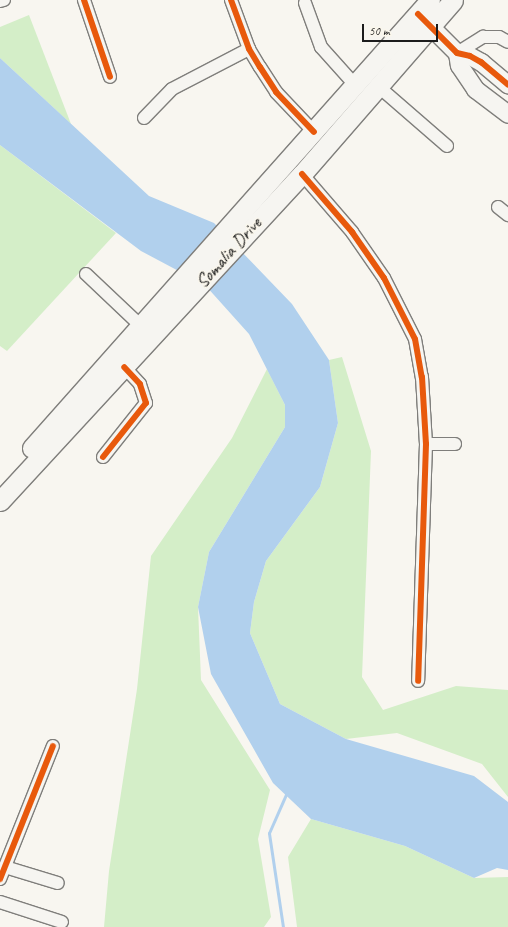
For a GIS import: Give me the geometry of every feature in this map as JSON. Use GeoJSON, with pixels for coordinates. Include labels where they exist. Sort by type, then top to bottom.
{"type":"FeatureCollection","features":[{"type":"Feature","properties":{"kind":"main road","name":"Somalia Drive"},"geometry":{"type":"LineString","coordinates":[[240,227],[302,174],[379,86],[424,20],[430,0]]}},
{"type":"Feature","properties":{"kind":"main road","name":"Somalia Drive"},"geometry":{"type":"LineString","coordinates":[[0,501],[124,367],[183,291],[240,227],[314,132],[356,86],[424,20],[453,0]]}},
{"type":"Feature","properties":{"kind":"main road","name":"Somalia Drive"},"geometry":{"type":"LineString","coordinates":[[0,485],[140,325],[183,291]]}},
{"type":"Feature","properties":{"kind":"street"},"geometry":{"type":"LineString","coordinates":[[0,2],[4,0]]}},
{"type":"Feature","properties":{"kind":"street"},"geometry":{"type":"LineString","coordinates":[[84,0],[110,77]]}},
{"type":"Feature","properties":{"kind":"street"},"geometry":{"type":"LineString","coordinates":[[231,0],[249,49],[276,92],[314,132]]}},
{"type":"Feature","properties":{"kind":"street"},"geometry":{"type":"LineString","coordinates":[[305,3],[321,47],[356,86]]}},
{"type":"Feature","properties":{"kind":"street"},"geometry":{"type":"LineString","coordinates":[[424,20],[457,53],[481,62],[508,85]]}},
{"type":"Feature","properties":{"kind":"street"},"geometry":{"type":"LineString","coordinates":[[457,53],[483,37],[499,37],[508,42]]}},
{"type":"Feature","properties":{"kind":"street"},"geometry":{"type":"LineString","coordinates":[[144,118],[172,89],[249,49]]}},
{"type":"Feature","properties":{"kind":"street"},"geometry":{"type":"LineString","coordinates":[[457,53],[459,65],[475,89],[508,114]]}},
{"type":"Feature","properties":{"kind":"street"},"geometry":{"type":"LineString","coordinates":[[379,86],[447,146]]}},
{"type":"Feature","properties":{"kind":"street"},"geometry":{"type":"LineString","coordinates":[[302,174],[352,232],[384,278],[403,310],[415,339],[420,362],[426,444],[418,681]]}},
{"type":"Feature","properties":{"kind":"street"},"geometry":{"type":"LineString","coordinates":[[498,207],[508,215]]}},
{"type":"Feature","properties":{"kind":"street"},"geometry":{"type":"LineString","coordinates":[[86,274],[140,325]]}},
{"type":"Feature","properties":{"kind":"street"},"geometry":{"type":"LineString","coordinates":[[103,457],[146,403],[140,384],[124,367]]}},
{"type":"Feature","properties":{"kind":"street"},"geometry":{"type":"LineString","coordinates":[[426,444],[455,444]]}},
{"type":"Feature","properties":{"kind":"street"},"geometry":{"type":"LineString","coordinates":[[0,879],[53,746]]}},
{"type":"Feature","properties":{"kind":"street"},"geometry":{"type":"LineString","coordinates":[[5,867],[58,883]]}},
{"type":"Feature","properties":{"kind":"street"},"geometry":{"type":"LineString","coordinates":[[0,902],[62,922]]}},
{"type":"Feature","properties":{"kind":"green space"},"geometry":{"type":"Polygon","coordinates":[[[29,15],[71,124],[0,58],[0,27],[29,15]]]}},
{"type":"Feature","properties":{"kind":"green space"},"geometry":{"type":"Polygon","coordinates":[[[0,145],[116,233],[7,351],[0,346],[0,145]]]}},
{"type":"Feature","properties":{"kind":"green space"},"geometry":{"type":"Polygon","coordinates":[[[342,357],[371,451],[362,677],[383,710],[456,686],[508,690],[508,797],[482,764],[397,733],[346,739],[280,704],[250,633],[254,602],[266,561],[320,487],[338,423],[329,360],[342,357]]]}},
{"type":"Feature","properties":{"kind":"green space"},"geometry":{"type":"Polygon","coordinates":[[[267,369],[285,405],[285,427],[209,552],[198,607],[201,680],[270,790],[258,839],[271,917],[264,927],[104,927],[109,871],[137,689],[151,556],[232,438],[267,369]]]}},
{"type":"Feature","properties":{"kind":"green space"},"geometry":{"type":"Polygon","coordinates":[[[311,819],[405,846],[474,878],[508,877],[508,927],[297,927],[288,857],[311,819]]]}},
{"type":"Feature","properties":{"kind":"water"},"geometry":{"type":"Polygon","coordinates":[[[0,58],[149,196],[214,223],[292,304],[329,360],[338,423],[320,487],[266,561],[254,602],[250,633],[280,704],[346,739],[474,776],[508,802],[508,870],[497,868],[474,878],[405,846],[311,819],[273,783],[211,674],[198,607],[209,552],[285,427],[285,405],[249,334],[205,285],[141,251],[0,145],[0,58]]]}},
{"type":"Feature","properties":{"kind":"waterway"},"geometry":{"type":"LineString","coordinates":[[283,927],[269,833],[287,792]]}},
{"type":"Feature","properties":{"kind":"cycle path"},"geometry":{"type":"LineString","coordinates":[[84,0],[110,77]]}},
{"type":"Feature","properties":{"kind":"cycle path"},"geometry":{"type":"LineString","coordinates":[[231,0],[249,49],[260,67],[276,92],[314,132]]}},
{"type":"Feature","properties":{"kind":"cycle path"},"geometry":{"type":"LineString","coordinates":[[418,14],[457,53],[470,56],[481,62],[508,85]]}},
{"type":"Feature","properties":{"kind":"cycle path"},"geometry":{"type":"LineString","coordinates":[[302,174],[352,232],[384,278],[415,339],[422,377],[426,444],[418,681]]}},
{"type":"Feature","properties":{"kind":"cycle path"},"geometry":{"type":"LineString","coordinates":[[103,457],[146,403],[140,384],[124,367]]}},
{"type":"Feature","properties":{"kind":"cycle path"},"geometry":{"type":"LineString","coordinates":[[0,879],[53,746]]}}]}
